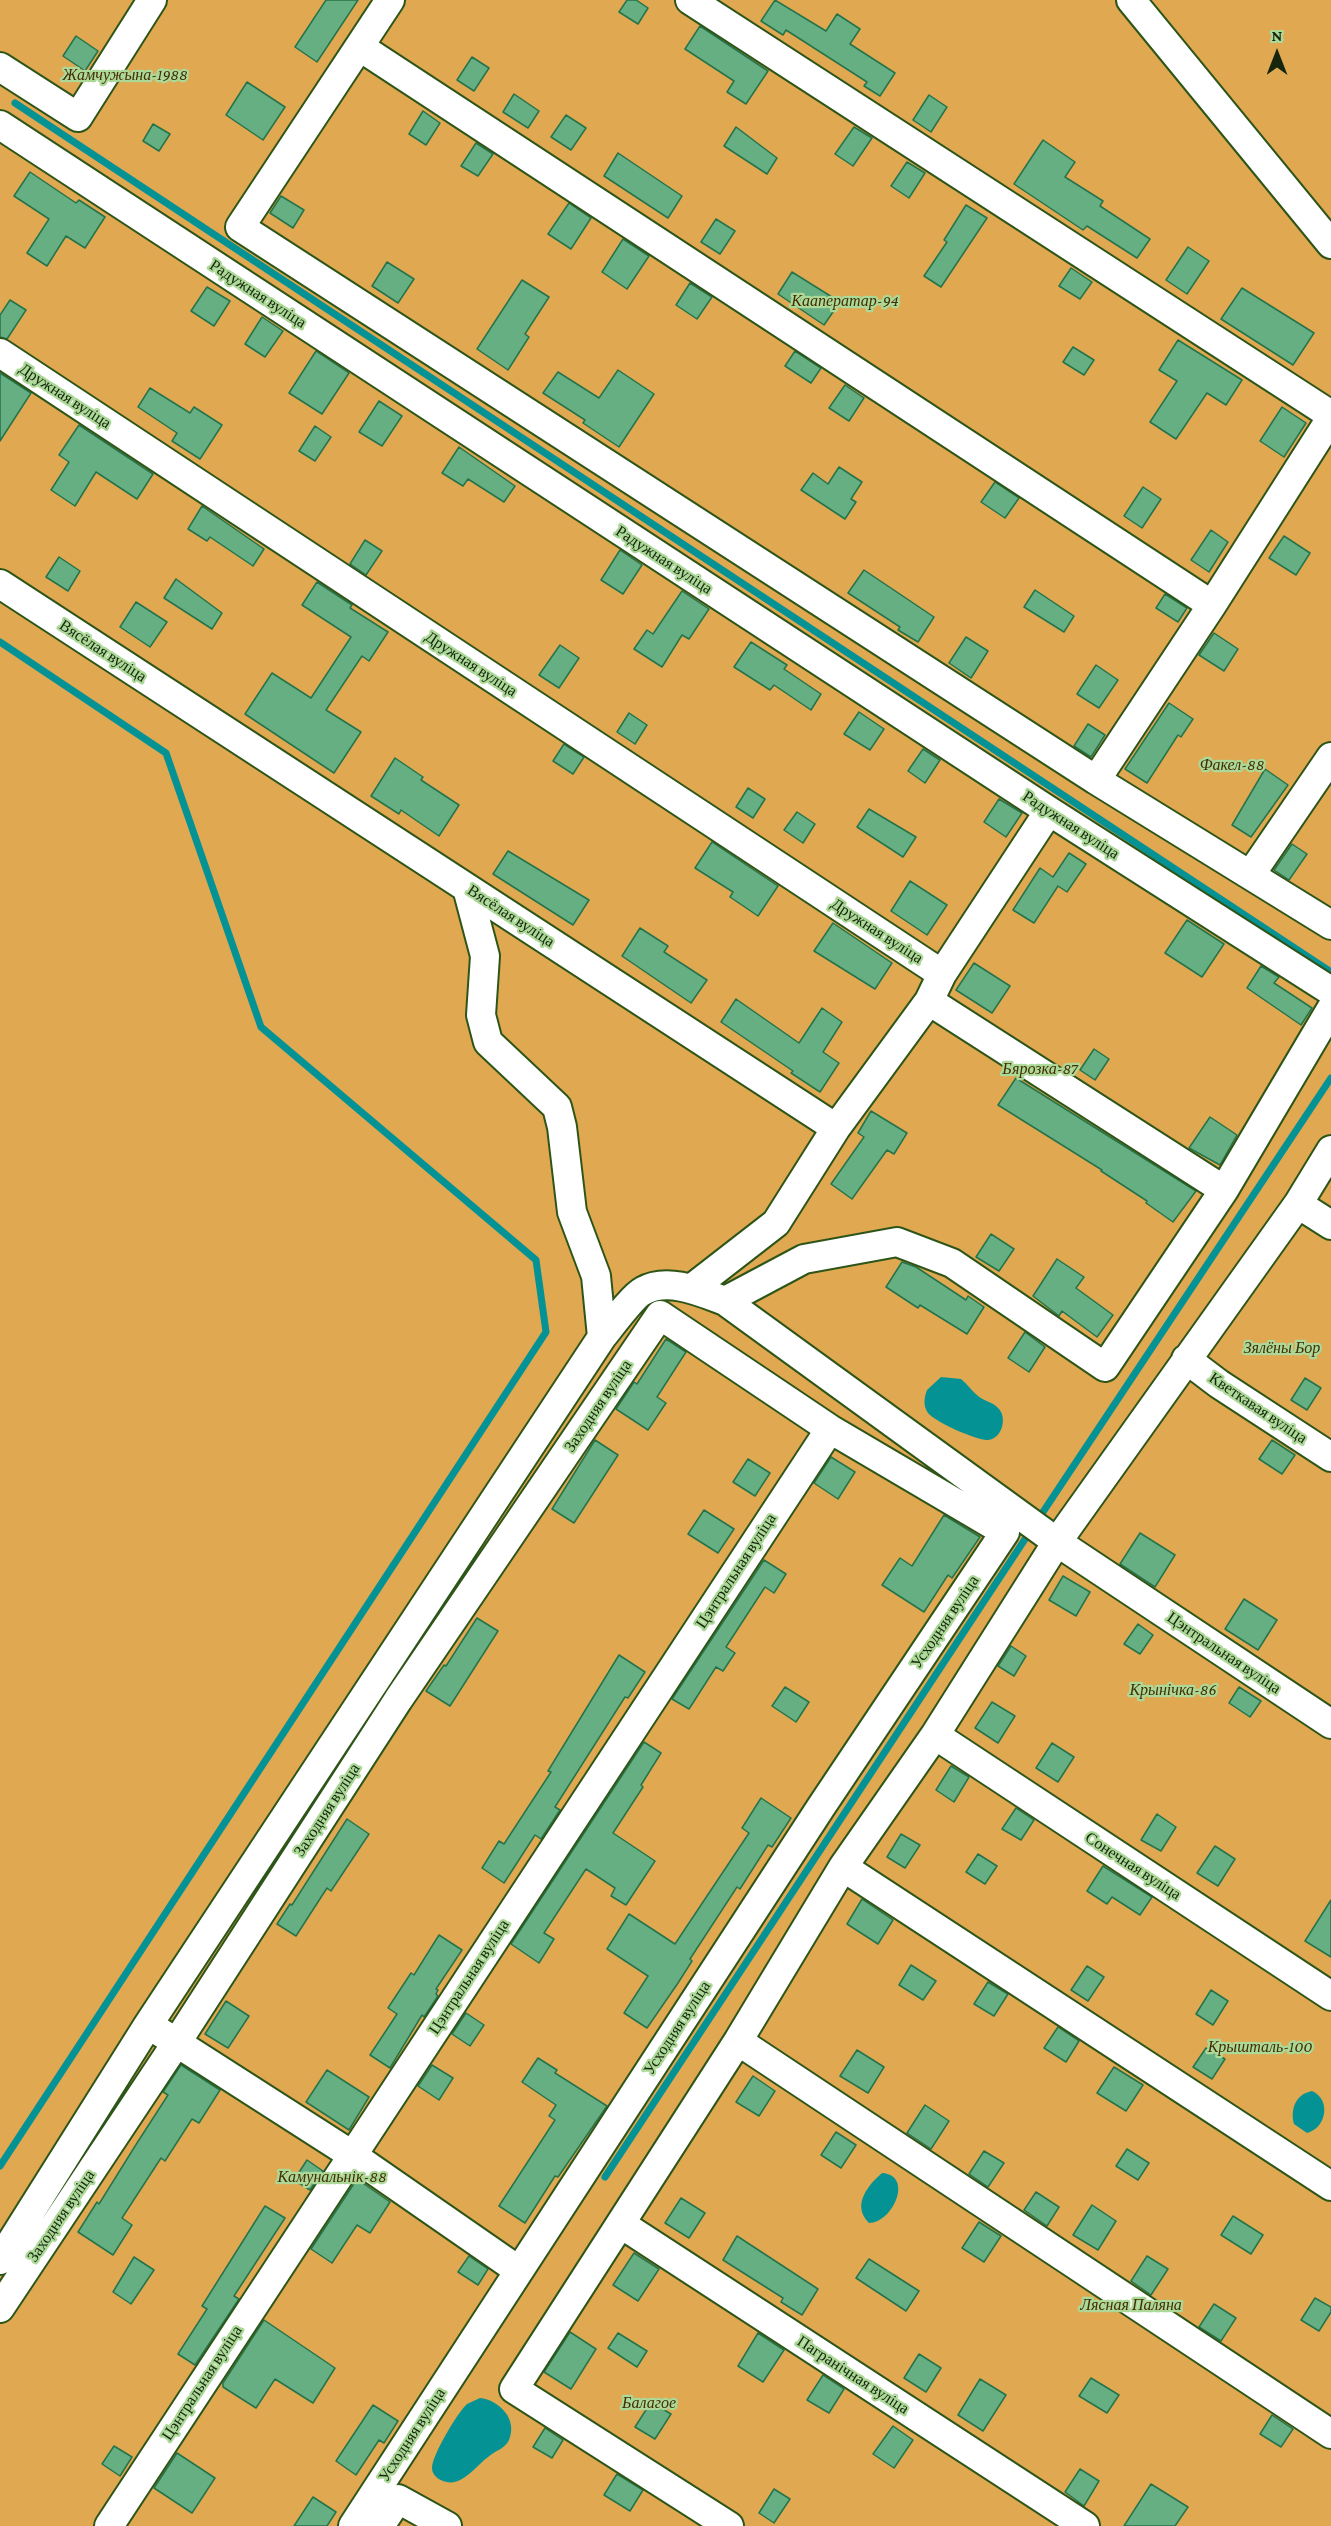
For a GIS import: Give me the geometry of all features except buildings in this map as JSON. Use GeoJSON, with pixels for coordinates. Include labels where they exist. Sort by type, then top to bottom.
{"type":"FeatureCollection","features":[{"type":"Feature","properties":{"kind":"street"},"geometry":{"type":"LineString","coordinates":[[0,67],[78,117],[152,0]]}},
{"type":"Feature","properties":{"kind":"street"},"geometry":{"type":"LineString","coordinates":[[390,0],[240,227],[1095,780],[1331,925]]}},
{"type":"Feature","properties":{"kind":"street"},"geometry":{"type":"LineString","coordinates":[[690,0],[1331,416],[1212,605],[1095,780]]}},
{"type":"Feature","properties":{"kind":"street"},"geometry":{"type":"LineString","coordinates":[[1131,0],[1331,244]]}},
{"type":"Feature","properties":{"kind":"street"},"geometry":{"type":"LineString","coordinates":[[360,47],[1212,605]]}},
{"type":"Feature","properties":{"kind":"street","name":"Радужная вуліца"},"geometry":{"type":"LineString","coordinates":[[0,125],[1049,811],[1331,991]]}},
{"type":"Feature","properties":{"kind":"street","name":"Дружная вуліца"},"geometry":{"type":"LineString","coordinates":[[0,353],[942,974]]}},
{"type":"Feature","properties":{"kind":"street","name":"Вясёлая вуліца"},"geometry":{"type":"LineString","coordinates":[[0,584],[836,1128]]}},
{"type":"Feature","properties":{"kind":"street"},"geometry":{"type":"LineString","coordinates":[[1251,874],[1331,756]]}},
{"type":"Feature","properties":{"kind":"street"},"geometry":{"type":"LineString","coordinates":[[691,1289],[776,1224],[836,1128],[929,1000],[942,974],[1049,811]]}},
{"type":"Feature","properties":{"kind":"street"},"geometry":{"type":"LineString","coordinates":[[467,888],[485,956],[480,1015],[488,1042],[557,1107],[562,1128],[572,1212],[596,1276],[602,1337]]}},
{"type":"Feature","properties":{"kind":"street"},"geometry":{"type":"LineString","coordinates":[[929,1000],[1224,1190]]}},
{"type":"Feature","properties":{"kind":"street"},"geometry":{"type":"LineString","coordinates":[[725,1301],[804,1259],[897,1242],[952,1263],[1105,1366],[1224,1190],[1331,1009]]}},
{"type":"Feature","properties":{"kind":"street"},"geometry":{"type":"LineString","coordinates":[[729,2526],[514,2389],[738,2041],[843,1867],[935,1735],[1057,1542],[1298,1203],[1331,1150]]}},
{"type":"Feature","properties":{"kind":"street"},"geometry":{"type":"LineString","coordinates":[[1298,1203],[1331,1225]]}},
{"type":"Feature","properties":{"kind":"street"},"geometry":{"type":"LineString","coordinates":[[0,2260],[148,2025],[602,1337],[642,1291],[662,1285],[691,1289],[725,1301],[1016,1526]]}},
{"type":"Feature","properties":{"kind":"street","name":"Заходняя вуліца"},"geometry":{"type":"LineString","coordinates":[[0,2308],[177,2042],[398,1700],[660,1315],[830,1429]]}},
{"type":"Feature","properties":{"kind":"street","name":"Кветкавая вуліца"},"geometry":{"type":"LineString","coordinates":[[1186,1359],[1219,1384],[1331,1457]]}},
{"type":"Feature","properties":{"kind":"street"},"geometry":{"type":"LineString","coordinates":[[830,1429],[1016,1526]]}},
{"type":"Feature","properties":{"kind":"street","name":"Цэнтральная вуліца"},"geometry":{"type":"LineString","coordinates":[[109,2526],[830,1429]]}},
{"type":"Feature","properties":{"kind":"street","name":"Цэнтральная вуліца"},"geometry":{"type":"LineString","coordinates":[[1016,1526],[1057,1542],[1331,1724]]}},
{"type":"Feature","properties":{"kind":"street","name":"Усходняя вуліца"},"geometry":{"type":"LineString","coordinates":[[353,2526],[821,1807],[1016,1526]]}},
{"type":"Feature","properties":{"kind":"street","name":"Сонечная вуліца"},"geometry":{"type":"LineString","coordinates":[[935,1735],[1331,1996]]}},
{"type":"Feature","properties":{"kind":"street"},"geometry":{"type":"LineString","coordinates":[[843,1867],[1331,2187]]}},
{"type":"Feature","properties":{"kind":"street"},"geometry":{"type":"LineString","coordinates":[[148,2025],[352,2155],[518,2270]]}},
{"type":"Feature","properties":{"kind":"street"},"geometry":{"type":"LineString","coordinates":[[738,2041],[1331,2434]]}},
{"type":"Feature","properties":{"kind":"street","name":"Пагранічная вуліца"},"geometry":{"type":"LineString","coordinates":[[621,2224],[1085,2526]]}},
{"type":"Feature","properties":{"kind":"street"},"geometry":{"type":"LineString","coordinates":[[380,2526],[398,2499],[447,2526]]}},
{"type":"Feature","properties":{"kind":"green space"},"geometry":{"type":"Polygon","coordinates":[[[0,0],[1331,0],[1331,2526],[0,2526],[0,0]]]}},
{"type":"Feature","properties":{"kind":"water"},"geometry":{"type":"Polygon","coordinates":[[[941,1377],[961,1379],[978,1396],[998,1408],[1003,1422],[996,1436],[987,1440],[974,1437],[956,1430],[928,1413],[924,1402],[927,1390],[941,1377]]]}},
{"type":"Feature","properties":{"kind":"water"},"geometry":{"type":"Polygon","coordinates":[[[1312,2091],[1322,2100],[1324,2113],[1319,2125],[1307,2133],[1294,2124],[1293,2113],[1298,2099],[1312,2091]]]}},
{"type":"Feature","properties":{"kind":"water"},"geometry":{"type":"Polygon","coordinates":[[[882,2173],[892,2176],[897,2182],[896,2199],[886,2215],[878,2221],[869,2223],[864,2217],[861,2203],[866,2190],[882,2173]]]}},
{"type":"Feature","properties":{"kind":"water"},"geometry":{"type":"Polygon","coordinates":[[[480,2398],[494,2402],[509,2418],[511,2432],[508,2442],[458,2481],[447,2482],[437,2478],[432,2468],[441,2444],[467,2404],[480,2398]]]}},
{"type":"Feature","properties":{"kind":"waterway"},"geometry":{"type":"LineString","coordinates":[[15,103],[1331,972]]}},
{"type":"Feature","properties":{"kind":"waterway"},"geometry":{"type":"LineString","coordinates":[[0,642],[166,753],[261,1027],[536,1260],[546,1332],[0,2166]]}},
{"type":"Feature","properties":{"kind":"waterway"},"geometry":{"type":"LineString","coordinates":[[1037,1521],[1331,1078]]}},
{"type":"Feature","properties":{"kind":"waterway"},"geometry":{"type":"LineString","coordinates":[[605,2177],[1031,1530]]}},
{"type":"Feature","properties":{"kind":"park label","name":"Жамчужына-1988"},"geometry":{"type":"Point","coordinates":[125,75]}},
{"type":"Feature","properties":{"kind":"park label","name":"Кааператар-94"},"geometry":{"type":"Point","coordinates":[845,301]}},
{"type":"Feature","properties":{"kind":"park label","name":"Факел-88"},"geometry":{"type":"Point","coordinates":[1232,765]}},
{"type":"Feature","properties":{"kind":"park label","name":"Бярозка-87"},"geometry":{"type":"Point","coordinates":[1040,1069]}},
{"type":"Feature","properties":{"kind":"park label","name":"Зялёны Бор"},"geometry":{"type":"Point","coordinates":[1282,1348]}},
{"type":"Feature","properties":{"kind":"park label","name":"Крынічка-86"},"geometry":{"type":"Point","coordinates":[1173,1690]}},
{"type":"Feature","properties":{"kind":"park label","name":"Крышталь-100"},"geometry":{"type":"Point","coordinates":[1260,2047]}},
{"type":"Feature","properties":{"kind":"park label","name":"Камунальнік-88"},"geometry":{"type":"Point","coordinates":[332,2177]}},
{"type":"Feature","properties":{"kind":"park label","name":"Лясная Паляна"},"geometry":{"type":"Point","coordinates":[1131,2305]}},
{"type":"Feature","properties":{"kind":"park label","name":"Балагое"},"geometry":{"type":"Point","coordinates":[649,2403]}}]}
